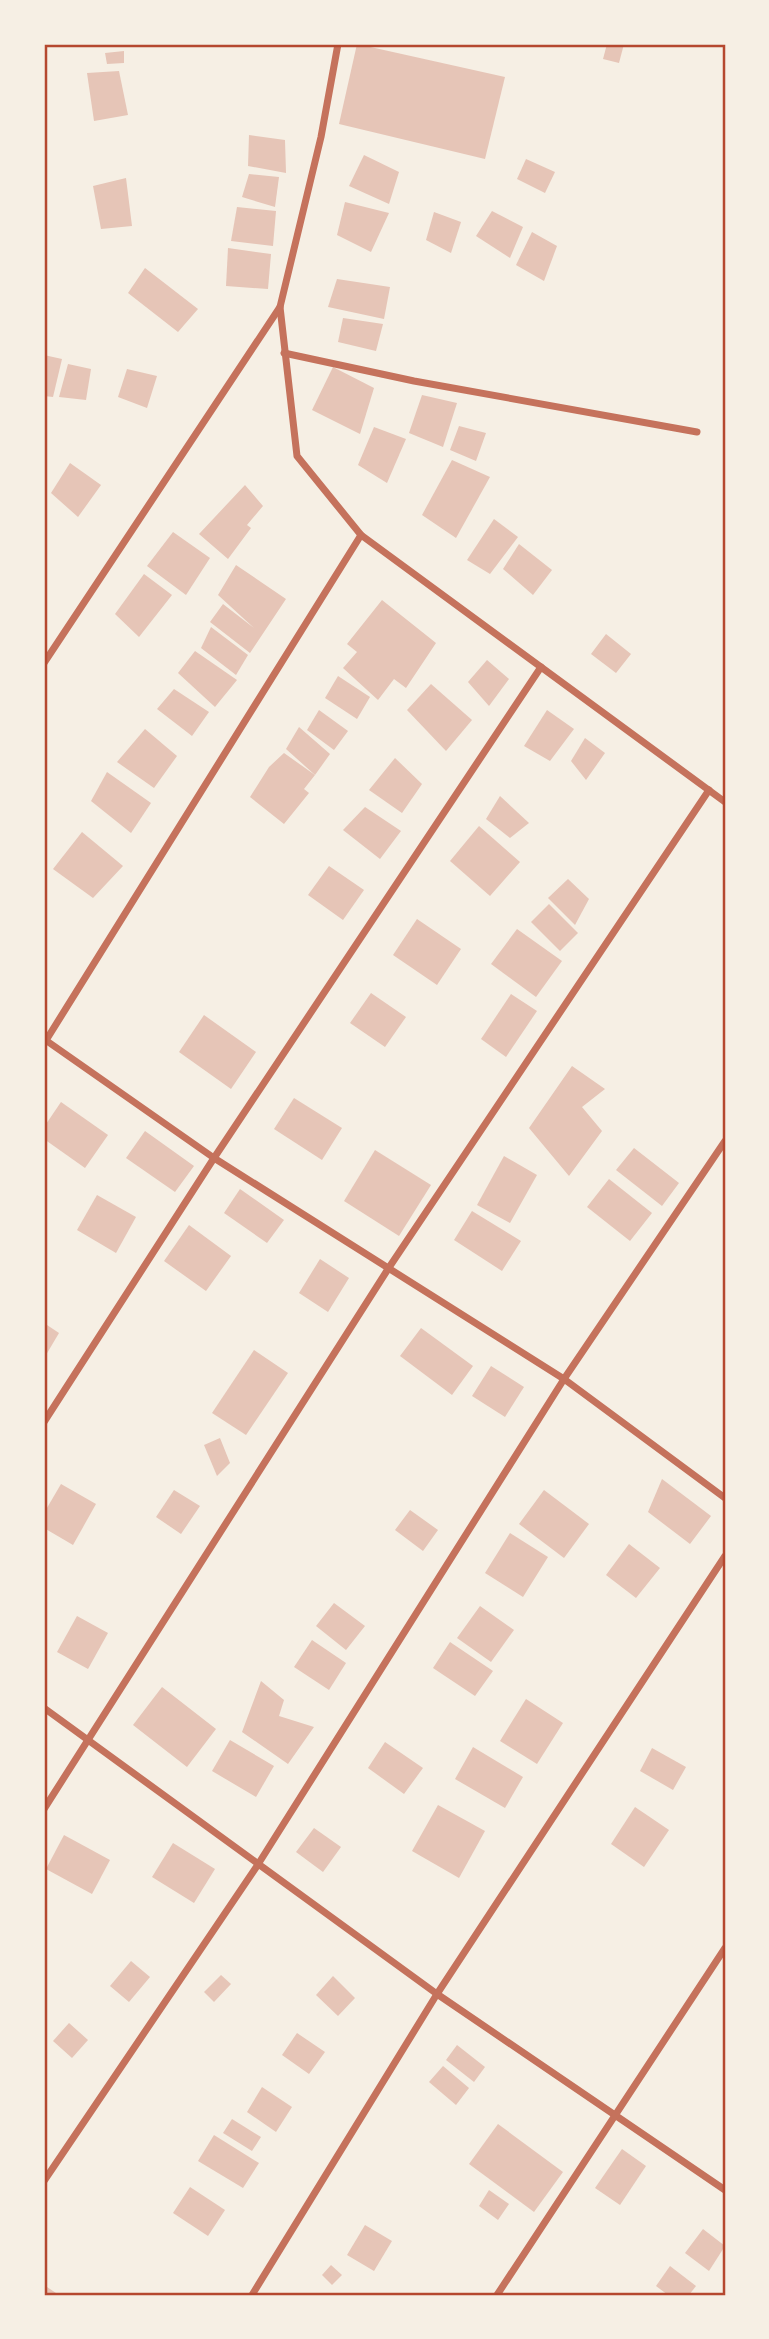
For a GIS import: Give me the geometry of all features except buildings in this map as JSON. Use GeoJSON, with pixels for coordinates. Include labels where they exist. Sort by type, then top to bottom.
{"type":"FeatureCollection","features":[{"type":"Feature","properties":{"kind":"street"},"geometry":{"type":"LineString","coordinates":[[338,44],[321,137],[280,307],[297,456],[361,535],[725,802]]}},
{"type":"Feature","properties":{"kind":"street"},"geometry":{"type":"LineString","coordinates":[[44,663],[280,307]]}},
{"type":"Feature","properties":{"kind":"street"},"geometry":{"type":"LineString","coordinates":[[284,353],[414,381],[697,432]]}},
{"type":"Feature","properties":{"kind":"street"},"geometry":{"type":"LineString","coordinates":[[361,535],[45,1041],[214,1158],[564,1379],[725,1498]]}},
{"type":"Feature","properties":{"kind":"street"},"geometry":{"type":"LineString","coordinates":[[44,1423],[214,1158],[541,667]]}},
{"type":"Feature","properties":{"kind":"street"},"geometry":{"type":"LineString","coordinates":[[44,1809],[388,1269],[709,790]]}},
{"type":"Feature","properties":{"kind":"street"},"geometry":{"type":"LineString","coordinates":[[44,2181],[257,1866],[564,1379],[725,1141]]}},
{"type":"Feature","properties":{"kind":"street"},"geometry":{"type":"LineString","coordinates":[[252,2295],[437,1994],[725,1556]]}},
{"type":"Feature","properties":{"kind":"street"},"geometry":{"type":"LineString","coordinates":[[44,1708],[257,1866],[437,1994],[725,2190]]}},
{"type":"Feature","properties":{"kind":"street"},"geometry":{"type":"LineString","coordinates":[[497,2295],[725,1948]]}}]}
